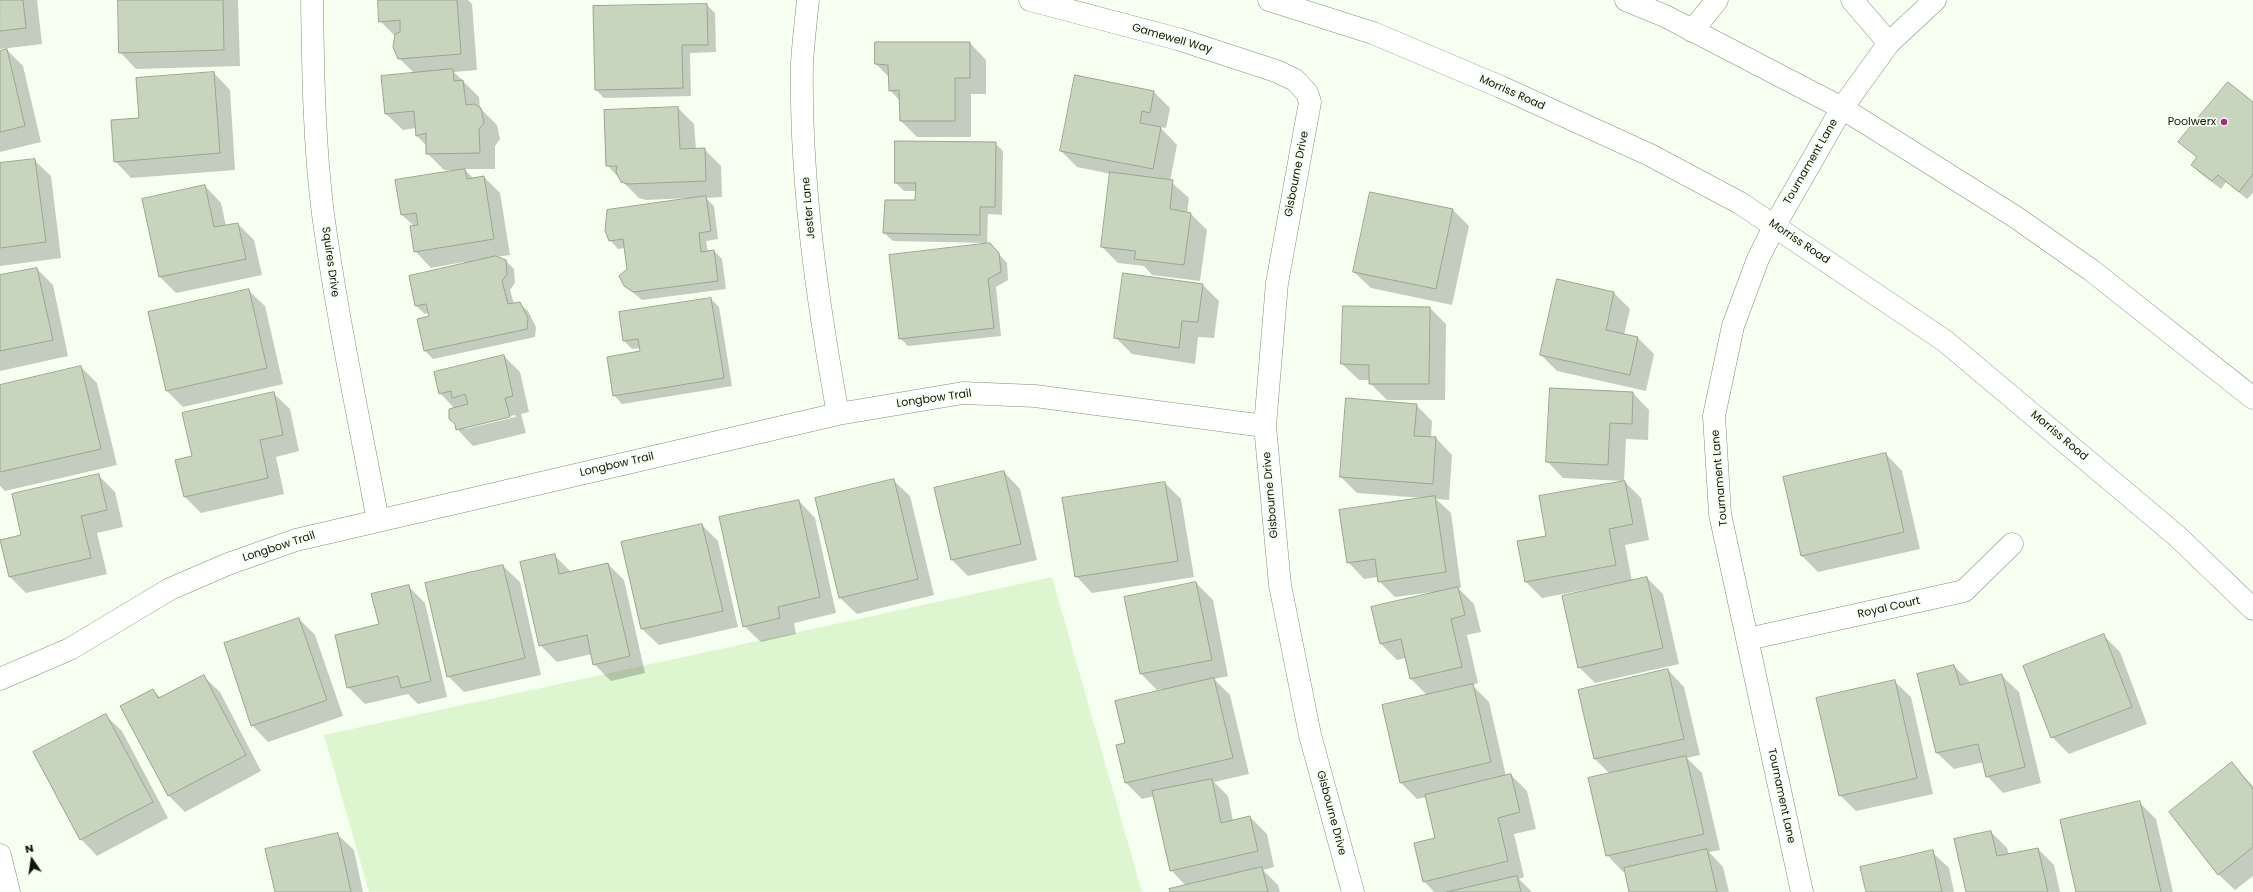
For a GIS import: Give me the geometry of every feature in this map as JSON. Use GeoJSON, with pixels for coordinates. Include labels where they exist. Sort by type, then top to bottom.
{"type":"FeatureCollection","features":[{"type":"Feature","properties":{"kind":"street","name":"Squires Drive"},"geometry":{"type":"LineString","coordinates":[[312,0],[313,84],[323,213],[339,321],[378,521]]}},
{"type":"Feature","properties":{"kind":"street","name":"Jester Lane"},"geometry":{"type":"LineString","coordinates":[[808,0],[802,63],[805,174],[816,285],[838,414]]}},
{"type":"Feature","properties":{"kind":"street","name":"Gamewell Way"},"geometry":{"type":"LineString","coordinates":[[1030,0],[1178,39],[1276,71],[1295,80],[1307,93]]}},
{"type":"Feature","properties":{"kind":"street","name":"Morriss Road"},"geometry":{"type":"LineString","coordinates":[[1269,0],[1373,33],[1501,87],[1650,155],[1740,203],[1775,225],[1945,341],[2176,536],[2253,609]]}},
{"type":"Feature","properties":{"kind":"street"},"geometry":{"type":"LineString","coordinates":[[1626,0],[1665,16],[1842,108],[2014,216],[2091,270],[2253,398]]}},
{"type":"Feature","properties":{"kind":"street"},"geometry":{"type":"LineString","coordinates":[[1692,31],[1717,0]]}},
{"type":"Feature","properties":{"kind":"street"},"geometry":{"type":"LineString","coordinates":[[1852,0],[1889,43]]}},
{"type":"Feature","properties":{"kind":"street","name":"Tournament Lane"},"geometry":{"type":"LineString","coordinates":[[1802,892],[1720,514],[1714,416],[1733,326],[1758,259],[1775,225],[1842,108],[1889,43],[1935,0]]}},
{"type":"Feature","properties":{"kind":"street","name":"Gisbourne Drive"},"geometry":{"type":"LineString","coordinates":[[1307,93],[1310,102],[1309,114],[1277,283],[1265,426],[1280,585],[1310,735],[1353,892]]}},
{"type":"Feature","properties":{"kind":"street","name":"Longbow Trail"},"geometry":{"type":"LineString","coordinates":[[0,679],[70,649],[170,589],[228,564],[296,540],[838,414],[963,393],[1035,396],[1265,426]]}},
{"type":"Feature","properties":{"kind":"street","name":"Royal Court"},"geometry":{"type":"LineString","coordinates":[[1748,639],[1964,591],[2012,544]]}},
{"type":"Feature","properties":{"kind":"street"},"geometry":{"type":"LineString","coordinates":[[0,855],[9,892]]}},
{"type":"Feature","properties":{"kind":"green space"},"geometry":{"type":"Polygon","coordinates":[[[1052,577],[1142,892],[369,892],[324,735],[1052,577]]]}},
{"type":"Feature","properties":{"kind":"building"},"geometry":{"type":"Polygon","coordinates":[[[0,0],[23,0],[26,28],[0,31],[0,0]]]}},
{"type":"Feature","properties":{"kind":"building"},"geometry":{"type":"Polygon","coordinates":[[[118,0],[223,0],[224,50],[119,53],[118,0]]]}},
{"type":"Feature","properties":{"kind":"building"},"geometry":{"type":"Polygon","coordinates":[[[378,0],[457,0],[461,54],[398,59],[393,47],[395,34],[400,32],[400,20],[379,22],[378,0]]]}},
{"type":"Feature","properties":{"kind":"building"},"geometry":{"type":"Polygon","coordinates":[[[707,4],[708,45],[682,45],[683,88],[595,90],[593,6],[707,4]]]}},
{"type":"Feature","properties":{"kind":"building"},"geometry":{"type":"Polygon","coordinates":[[[875,42],[970,42],[970,78],[955,78],[955,121],[900,121],[899,90],[889,91],[888,65],[875,64],[875,42]]]}},
{"type":"Feature","properties":{"kind":"building"},"geometry":{"type":"Polygon","coordinates":[[[7,49],[25,126],[0,132],[0,51],[7,49]]]}},
{"type":"Feature","properties":{"kind":"building"},"geometry":{"type":"Polygon","coordinates":[[[453,69],[454,81],[463,80],[466,105],[474,104],[481,108],[484,123],[479,129],[480,153],[426,154],[426,133],[416,136],[414,111],[385,114],[381,76],[453,69]]]}},
{"type":"Feature","properties":{"kind":"building"},"geometry":{"type":"Polygon","coordinates":[[[214,72],[220,153],[114,162],[111,120],[139,118],[136,78],[214,72]]]}},
{"type":"Feature","properties":{"kind":"building"},"geometry":{"type":"Polygon","coordinates":[[[1075,75],[1154,91],[1150,113],[1142,111],[1140,123],[1161,127],[1153,169],[1060,151],[1075,75]]]}},
{"type":"Feature","properties":{"kind":"building","name":"Poolwerx"},"geometry":{"type":"Polygon","coordinates":[[[2228,82],[2253,102],[2253,174],[2239,192],[2218,175],[2212,181],[2191,165],[2197,157],[2178,142],[2228,82]]]}},
{"type":"Feature","properties":{"kind":"building"},"geometry":{"type":"Polygon","coordinates":[[[678,107],[680,149],[705,148],[706,181],[628,184],[621,182],[616,172],[617,166],[606,166],[604,110],[678,107]]]}},
{"type":"Feature","properties":{"kind":"building"},"geometry":{"type":"Polygon","coordinates":[[[895,141],[996,142],[995,207],[980,207],[980,235],[883,233],[885,200],[915,200],[916,183],[895,183],[895,141]]]}},
{"type":"Feature","properties":{"kind":"building"},"geometry":{"type":"Polygon","coordinates":[[[35,159],[46,242],[0,248],[0,163],[35,159]]]}},
{"type":"Feature","properties":{"kind":"building"},"geometry":{"type":"Polygon","coordinates":[[[465,169],[467,179],[484,176],[494,239],[414,252],[410,226],[418,225],[416,213],[401,215],[395,180],[465,169]]]}},
{"type":"Feature","properties":{"kind":"building"},"geometry":{"type":"Polygon","coordinates":[[[1110,172],[1173,180],[1170,209],[1191,213],[1184,265],[1134,259],[1136,251],[1101,247],[1110,172]]]}},
{"type":"Feature","properties":{"kind":"building"},"geometry":{"type":"Polygon","coordinates":[[[205,185],[214,227],[238,223],[246,259],[159,277],[142,199],[205,185]]]}},
{"type":"Feature","properties":{"kind":"building"},"geometry":{"type":"Polygon","coordinates":[[[1370,192],[1453,209],[1436,289],[1353,272],[1370,192]]]}},
{"type":"Feature","properties":{"kind":"building"},"geometry":{"type":"Polygon","coordinates":[[[706,196],[711,231],[699,233],[701,252],[714,250],[718,281],[633,292],[624,286],[619,276],[627,269],[623,239],[609,241],[605,231],[607,210],[706,196]]]}},
{"type":"Feature","properties":{"kind":"building"},"geometry":{"type":"Polygon","coordinates":[[[990,243],[999,253],[1001,272],[988,279],[994,328],[899,339],[889,255],[990,243]]]}},
{"type":"Feature","properties":{"kind":"building"},"geometry":{"type":"Polygon","coordinates":[[[496,256],[506,260],[507,274],[502,281],[508,304],[520,302],[528,318],[527,329],[424,351],[417,319],[429,316],[426,304],[415,306],[409,276],[496,256]]]}},
{"type":"Feature","properties":{"kind":"building"},"geometry":{"type":"Polygon","coordinates":[[[37,268],[53,340],[0,351],[0,275],[37,268]]]}},
{"type":"Feature","properties":{"kind":"building"},"geometry":{"type":"Polygon","coordinates":[[[1123,273],[1203,284],[1198,322],[1182,321],[1179,348],[1114,338],[1123,273]]]}},
{"type":"Feature","properties":{"kind":"building"},"geometry":{"type":"Polygon","coordinates":[[[1557,279],[1614,292],[1606,330],[1638,337],[1630,375],[1540,355],[1557,279]]]}},
{"type":"Feature","properties":{"kind":"building"},"geometry":{"type":"Polygon","coordinates":[[[249,289],[267,368],[166,391],[148,312],[249,289]]]}},
{"type":"Feature","properties":{"kind":"building"},"geometry":{"type":"Polygon","coordinates":[[[711,298],[724,378],[613,396],[607,357],[640,351],[638,339],[623,341],[619,312],[711,298]]]}},
{"type":"Feature","properties":{"kind":"building"},"geometry":{"type":"Polygon","coordinates":[[[1343,306],[1430,307],[1429,384],[1369,384],[1369,365],[1341,364],[1343,306]]]}},
{"type":"Feature","properties":{"kind":"building"},"geometry":{"type":"Polygon","coordinates":[[[504,355],[513,396],[505,398],[510,417],[456,430],[455,424],[449,419],[449,409],[468,404],[465,394],[452,398],[451,391],[439,394],[434,372],[504,355]]]}},
{"type":"Feature","properties":{"kind":"building"},"geometry":{"type":"Polygon","coordinates":[[[81,366],[101,449],[0,472],[0,385],[81,366]]]}},
{"type":"Feature","properties":{"kind":"building"},"geometry":{"type":"Polygon","coordinates":[[[1550,388],[1633,392],[1632,424],[1610,423],[1608,465],[1546,462],[1550,388]]]}},
{"type":"Feature","properties":{"kind":"building"},"geometry":{"type":"Polygon","coordinates":[[[274,392],[283,435],[260,440],[268,478],[184,497],[175,460],[192,456],[182,413],[274,392]]]}},
{"type":"Feature","properties":{"kind":"building"},"geometry":{"type":"Polygon","coordinates":[[[1346,398],[1417,404],[1414,436],[1436,437],[1433,484],[1340,477],[1346,398]]]}},
{"type":"Feature","properties":{"kind":"building"},"geometry":{"type":"Polygon","coordinates":[[[1886,453],[1904,532],[1801,556],[1783,477],[1886,453]]]}},
{"type":"Feature","properties":{"kind":"building"},"geometry":{"type":"Polygon","coordinates":[[[1004,471],[1021,544],[951,560],[934,488],[1004,471]]]}},
{"type":"Feature","properties":{"kind":"building"},"geometry":{"type":"Polygon","coordinates":[[[99,474],[107,510],[81,516],[91,558],[9,577],[0,540],[21,535],[12,494],[99,474]]]}},
{"type":"Feature","properties":{"kind":"building"},"geometry":{"type":"Polygon","coordinates":[[[894,479],[918,579],[839,598],[815,498],[894,479]]]}},
{"type":"Feature","properties":{"kind":"building"},"geometry":{"type":"Polygon","coordinates":[[[1625,481],[1633,524],[1609,529],[1616,565],[1525,582],[1517,541],[1546,536],[1539,496],[1625,481]]]}},
{"type":"Feature","properties":{"kind":"building"},"geometry":{"type":"Polygon","coordinates":[[[1165,482],[1178,561],[1075,577],[1062,498],[1165,482]]]}},
{"type":"Feature","properties":{"kind":"building"},"geometry":{"type":"Polygon","coordinates":[[[1435,496],[1446,572],[1378,582],[1375,559],[1347,563],[1339,510],[1435,496]]]}},
{"type":"Feature","properties":{"kind":"building"},"geometry":{"type":"Polygon","coordinates":[[[799,500],[820,597],[778,607],[780,618],[743,627],[719,517],[799,500]]]}},
{"type":"Feature","properties":{"kind":"building"},"geometry":{"type":"Polygon","coordinates":[[[702,524],[723,611],[641,629],[621,542],[702,524]]]}},
{"type":"Feature","properties":{"kind":"building"},"geometry":{"type":"Polygon","coordinates":[[[555,554],[559,574],[608,563],[630,656],[593,665],[587,635],[539,646],[520,562],[555,554]]]}},
{"type":"Feature","properties":{"kind":"building"},"geometry":{"type":"Polygon","coordinates":[[[503,565],[525,658],[447,677],[425,583],[503,565]]]}},
{"type":"Feature","properties":{"kind":"building"},"geometry":{"type":"Polygon","coordinates":[[[1647,577],[1663,648],[1578,668],[1562,596],[1647,577]]]}},
{"type":"Feature","properties":{"kind":"building"},"geometry":{"type":"Polygon","coordinates":[[[1196,582],[1212,660],[1140,674],[1124,597],[1196,582]]]}},
{"type":"Feature","properties":{"kind":"building"},"geometry":{"type":"Polygon","coordinates":[[[409,585],[431,681],[401,688],[398,676],[347,688],[335,635],[379,624],[371,594],[409,585]]]}},
{"type":"Feature","properties":{"kind":"building"},"geometry":{"type":"Polygon","coordinates":[[[1458,587],[1465,615],[1451,619],[1462,667],[1410,679],[1401,639],[1380,644],[1371,607],[1458,587]]]}},
{"type":"Feature","properties":{"kind":"building"},"geometry":{"type":"Polygon","coordinates":[[[299,618],[327,700],[251,726],[224,643],[299,618]]]}},
{"type":"Feature","properties":{"kind":"building"},"geometry":{"type":"Polygon","coordinates":[[[2104,634],[2132,707],[2051,738],[2023,666],[2104,634]]]}},
{"type":"Feature","properties":{"kind":"building"},"geometry":{"type":"Polygon","coordinates":[[[1954,665],[1960,685],[2002,674],[2025,767],[1986,777],[1978,744],[1936,753],[1917,674],[1954,665]]]}},
{"type":"Feature","properties":{"kind":"building"},"geometry":{"type":"Polygon","coordinates":[[[1668,669],[1684,739],[1594,759],[1578,690],[1668,669]]]}},
{"type":"Feature","properties":{"kind":"building"},"geometry":{"type":"Polygon","coordinates":[[[204,675],[246,755],[168,796],[120,706],[153,689],[158,698],[204,675]]]}},
{"type":"Feature","properties":{"kind":"building"},"geometry":{"type":"Polygon","coordinates":[[[1214,678],[1233,758],[1125,783],[1116,745],[1125,743],[1115,701],[1214,678]]]}},
{"type":"Feature","properties":{"kind":"building"},"geometry":{"type":"Polygon","coordinates":[[[1895,680],[1917,778],[1839,796],[1816,698],[1895,680]]]}},
{"type":"Feature","properties":{"kind":"building"},"geometry":{"type":"Polygon","coordinates":[[[1473,684],[1491,762],[1400,783],[1382,705],[1473,684]]]}},
{"type":"Feature","properties":{"kind":"building"},"geometry":{"type":"Polygon","coordinates":[[[106,714],[153,802],[80,840],[33,752],[106,714]]]}},
{"type":"Feature","properties":{"kind":"building"},"geometry":{"type":"Polygon","coordinates":[[[1686,756],[1704,834],[1606,856],[1588,778],[1686,756]]]}},
{"type":"Feature","properties":{"kind":"building"},"geometry":{"type":"Polygon","coordinates":[[[2232,762],[2253,789],[2253,847],[2218,875],[2169,812],[2232,762]]]}},
{"type":"Feature","properties":{"kind":"building"},"geometry":{"type":"Polygon","coordinates":[[[1511,774],[1520,812],[1498,818],[1508,861],[1423,882],[1414,843],[1435,838],[1425,795],[1511,774]]]}},
{"type":"Feature","properties":{"kind":"building"},"geometry":{"type":"Polygon","coordinates":[[[1212,779],[1221,823],[1250,816],[1258,851],[1170,871],[1152,791],[1212,779]]]}},
{"type":"Feature","properties":{"kind":"building"},"geometry":{"type":"Polygon","coordinates":[[[2140,801],[2161,892],[2076,892],[2060,820],[2140,801]]]}},
{"type":"Feature","properties":{"kind":"building"},"geometry":{"type":"Polygon","coordinates":[[[1991,831],[1997,856],[2038,848],[2048,892],[1966,892],[1954,839],[1991,831]]]}},
{"type":"Feature","properties":{"kind":"building"},"geometry":{"type":"Polygon","coordinates":[[[338,833],[351,892],[275,892],[265,849],[338,833]]]}},
{"type":"Feature","properties":{"kind":"building"},"geometry":{"type":"Polygon","coordinates":[[[1707,849],[1717,892],[1629,892],[1624,868],[1707,849]]]}},
{"type":"Feature","properties":{"kind":"building"},"geometry":{"type":"Polygon","coordinates":[[[1933,850],[1942,892],[1866,892],[1860,867],[1933,850]]]}},
{"type":"Feature","properties":{"kind":"building"},"geometry":{"type":"Polygon","coordinates":[[[1262,867],[1268,892],[1170,892],[1169,889],[1262,867]]]}},
{"type":"Feature","properties":{"kind":"building"},"geometry":{"type":"Polygon","coordinates":[[[1517,876],[1521,892],[1447,892],[1517,876]]]}},
{"type":"Feature","properties":{"kind":"place","name":"Poolwerx"},"geometry":{"type":"Point","coordinates":[2224,122]}}]}
